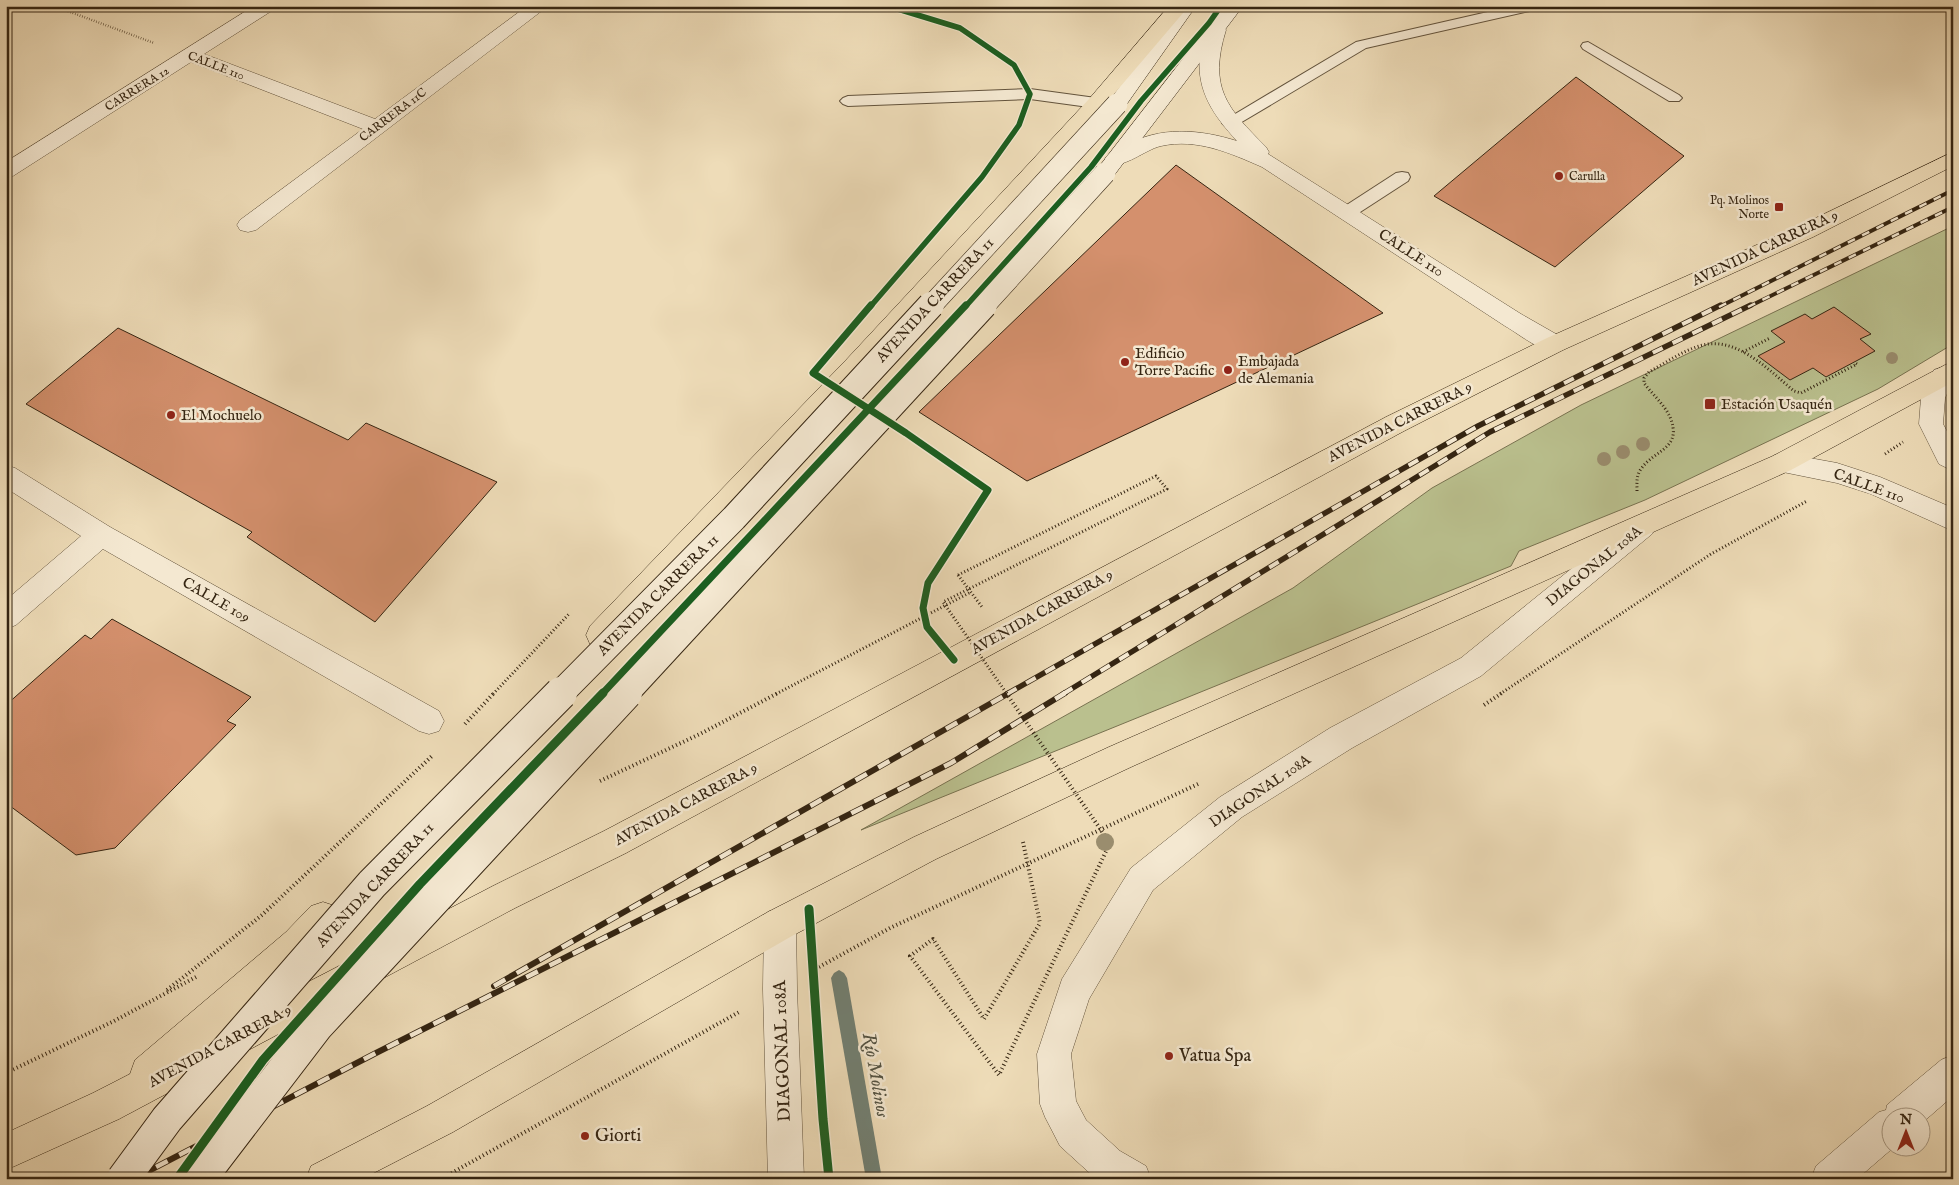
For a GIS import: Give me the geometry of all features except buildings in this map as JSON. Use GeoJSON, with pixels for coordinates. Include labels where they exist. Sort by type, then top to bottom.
{"type":"FeatureCollection","features":[{"type":"Feature","properties":{"kind":"main road"},"geometry":{"type":"LineString","coordinates":[[106,1106],[298,944],[654,581],[1106,103],[1162,24],[1180,6]]}},
{"type":"Feature","properties":{"kind":"main road","name":"AVENIDA CARRERA 9"},"geometry":{"type":"LineString","coordinates":[[6,1152],[106,1106],[504,897],[615,842],[1395,424],[1555,344],[1805,232],[1953,158]]}},
{"type":"Feature","properties":{"kind":"main road"},"geometry":{"type":"LineString","coordinates":[[324,1179],[440,1119],[795,917],[925,848],[1120,757],[1782,463],[1948,373]]}},
{"type":"Feature","properties":{"kind":"street","name":"CARRERA 12"},"geometry":{"type":"LineString","coordinates":[[6,171],[267,6]]}},
{"type":"Feature","properties":{"kind":"street","name":"CARRERA 11C"},"geometry":{"type":"LineString","coordinates":[[248,225],[539,6]]}},
{"type":"Feature","properties":{"kind":"street","name":"AVENIDA CARRERA 11"},"geometry":{"type":"LineString","coordinates":[[123,1179],[167,1119],[372,884],[734,518],[1106,103],[1187,6]]}},
{"type":"Feature","properties":{"kind":"street"},"geometry":{"type":"LineString","coordinates":[[200,1179],[317,1026],[891,406],[1110,166],[1234,6]]}},
{"type":"Feature","properties":{"kind":"street","name":"CALLE 110"},"geometry":{"type":"LineString","coordinates":[[1217,30],[1210,47],[1207,65],[1210,84],[1217,104],[1230,123],[1269,162]]}},
{"type":"Feature","properties":{"kind":"street","name":"CALLE 110"},"geometry":{"type":"LineString","coordinates":[[189,55],[377,127]]}},
{"type":"Feature","properties":{"kind":"street","name":"CALLE 110"},"geometry":{"type":"LineString","coordinates":[[1110,166],[1133,148],[1154,140],[1205,137],[1239,148],[1269,162],[1513,320],[1555,344]]}},
{"type":"Feature","properties":{"kind":"street"},"geometry":{"type":"LineString","coordinates":[[1948,373],[1933,398],[1931,424],[1948,457],[1953,461]]}},
{"type":"Feature","properties":{"kind":"street","name":"CALLE 110"},"geometry":{"type":"LineString","coordinates":[[1782,463],[1850,477],[1880,487],[1953,520]]}},
{"type":"Feature","properties":{"kind":"street","name":"CALLE 109"},"geometry":{"type":"LineString","coordinates":[[6,475],[101,535],[429,721]]}},
{"type":"Feature","properties":{"kind":"street","name":"DIAGONAL 108A"},"geometry":{"type":"LineString","coordinates":[[1133,1179],[1107,1164],[1073,1133],[1058,1104],[1054,1054],[1074,991],[1142,879],[1230,807],[1341,738],[1471,666],[1647,523]]}},
{"type":"Feature","properties":{"kind":"street"},"geometry":{"type":"LineString","coordinates":[[6,617],[101,535]]}},
{"type":"Feature","properties":{"kind":"street","name":"DIAGONAL 108A"},"geometry":{"type":"LineString","coordinates":[[786,1179],[780,989],[795,917]]}},
{"type":"Feature","properties":{"kind":"street"},"geometry":{"type":"LineString","coordinates":[[1912,1108],[1953,1072]]}},
{"type":"Feature","properties":{"kind":"street"},"geometry":{"type":"LineString","coordinates":[[1829,1179],[1882,1134]]}},
{"type":"Feature","properties":{"kind":"lane"},"geometry":{"type":"LineString","coordinates":[[1230,123],[1361,45],[1534,6]]}},
{"type":"Feature","properties":{"kind":"lane"},"geometry":{"type":"LineString","coordinates":[[1588,46],[1674,98]]}},
{"type":"Feature","properties":{"kind":"lane"},"geometry":{"type":"LineString","coordinates":[[848,101],[1030,94],[1106,103]]}},
{"type":"Feature","properties":{"kind":"lane"},"geometry":{"type":"LineString","coordinates":[[1348,212],[1402,177]]}},
{"type":"Feature","properties":{"kind":"path"},"geometry":{"type":"LineString","coordinates":[[1743,352],[1770,338]]}},
{"type":"Feature","properties":{"kind":"path"},"geometry":{"type":"LineString","coordinates":[[1647,523],[1637,493],[1636,475],[1641,467],[1668,446],[1672,440],[1673,430],[1671,419],[1663,406],[1644,383],[1645,375],[1709,344],[1725,344],[1743,352],[1794,391],[1801,393],[1857,364],[1854,362]]}},
{"type":"Feature","properties":{"kind":"path"},"geometry":{"type":"LineString","coordinates":[[1484,705],[1711,554],[1850,477],[1931,424]]}},
{"type":"Feature","properties":{"kind":"path"},"geometry":{"type":"LineString","coordinates":[[958,575],[1156,476],[1167,489],[943,602],[1110,843],[1000,1075],[910,956],[933,938],[984,1019],[1040,922],[1016,805]]}},
{"type":"Feature","properties":{"kind":"path"},"geometry":{"type":"LineString","coordinates":[[923,608],[927,627],[954,660]]}},
{"type":"Feature","properties":{"kind":"path"},"geometry":{"type":"LineString","coordinates":[[458,731],[574,609]]}},
{"type":"Feature","properties":{"kind":"path"},"geometry":{"type":"LineString","coordinates":[[160,995],[262,915],[437,751]]}},
{"type":"Feature","properties":{"kind":"path"},"geometry":{"type":"LineString","coordinates":[[795,917],[813,970],[890,928],[1207,780]]}},
{"type":"Feature","properties":{"kind":"path"},"geometry":{"type":"LineString","coordinates":[[441,1179],[780,989]]}},
{"type":"Feature","properties":{"kind":"path"},"geometry":{"type":"LineString","coordinates":[[6,1073],[114,1021]]}},
{"type":"Feature","properties":{"kind":"green space"},"geometry":{"type":"Polygon","coordinates":[[[1953,226],[1953,344],[1878,389],[1645,500],[1519,551],[1511,566],[861,830],[1293,588],[1432,488],[1581,405],[1953,226]]]}},
{"type":"Feature","properties":{"kind":"waterway","name":"Río Molinos"},"geometry":{"type":"LineString","coordinates":[[839,978],[874,1179]]}},
{"type":"Feature","properties":{"kind":"railway"},"geometry":{"type":"LineString","coordinates":[[1719,307],[1953,190]]}},
{"type":"Feature","properties":{"kind":"railway"},"geometry":{"type":"LineString","coordinates":[[1748,307],[1953,207]]}},
{"type":"Feature","properties":{"kind":"railway"},"geometry":{"type":"LineString","coordinates":[[1007,694],[1478,426],[1721,305]]}},
{"type":"Feature","properties":{"kind":"railway"},"geometry":{"type":"LineString","coordinates":[[1063,694],[1490,432],[1751,305]]}},
{"type":"Feature","properties":{"kind":"railway"},"geometry":{"type":"LineString","coordinates":[[494,986],[1009,693]]}},
{"type":"Feature","properties":{"kind":"railway"},"geometry":{"type":"LineString","coordinates":[[133,1179],[376,1053],[951,763],[1065,693]]}},
{"type":"Feature","properties":{"kind":"cycle path"},"geometry":{"type":"LineString","coordinates":[[888,6],[960,28],[1014,65],[1030,94],[1019,125],[982,177],[813,373],[906,433],[988,490],[928,583],[923,608],[927,627],[954,660]]}},
{"type":"Feature","properties":{"kind":"cycle path"},"geometry":{"type":"LineString","coordinates":[[177,1179],[263,1060],[420,884],[554,745],[937,337],[1091,167],[1141,101],[1209,23],[1221,6]]}},
{"type":"Feature","properties":{"kind":"cycle path"},"geometry":{"type":"LineString","coordinates":[[809,909],[823,1119],[829,1179]]}},
{"type":"Feature","properties":{"kind":"place","name":"Carulla"},"geometry":{"type":"Point","coordinates":[1559,176]}},
{"type":"Feature","properties":{"kind":"place","name":"Pq. Molinos Norte"},"geometry":{"type":"Point","coordinates":[1779,207]}},
{"type":"Feature","properties":{"kind":"place","name":"Edificio Torre Pacific"},"geometry":{"type":"Point","coordinates":[1125,362]}},
{"type":"Feature","properties":{"kind":"place","name":"Embajada de Alemania"},"geometry":{"type":"Point","coordinates":[1228,370]}},
{"type":"Feature","properties":{"kind":"place","name":"Estación Usaquén"},"geometry":{"type":"Point","coordinates":[1710,404]}},
{"type":"Feature","properties":{"kind":"place","name":"El Mochuelo"},"geometry":{"type":"Point","coordinates":[171,415]}},
{"type":"Feature","properties":{"kind":"place","name":"Vatua Spa"},"geometry":{"type":"Point","coordinates":[1169,1056]}},
{"type":"Feature","properties":{"kind":"place","name":"Giorti"},"geometry":{"type":"Point","coordinates":[585,1136]}}]}
